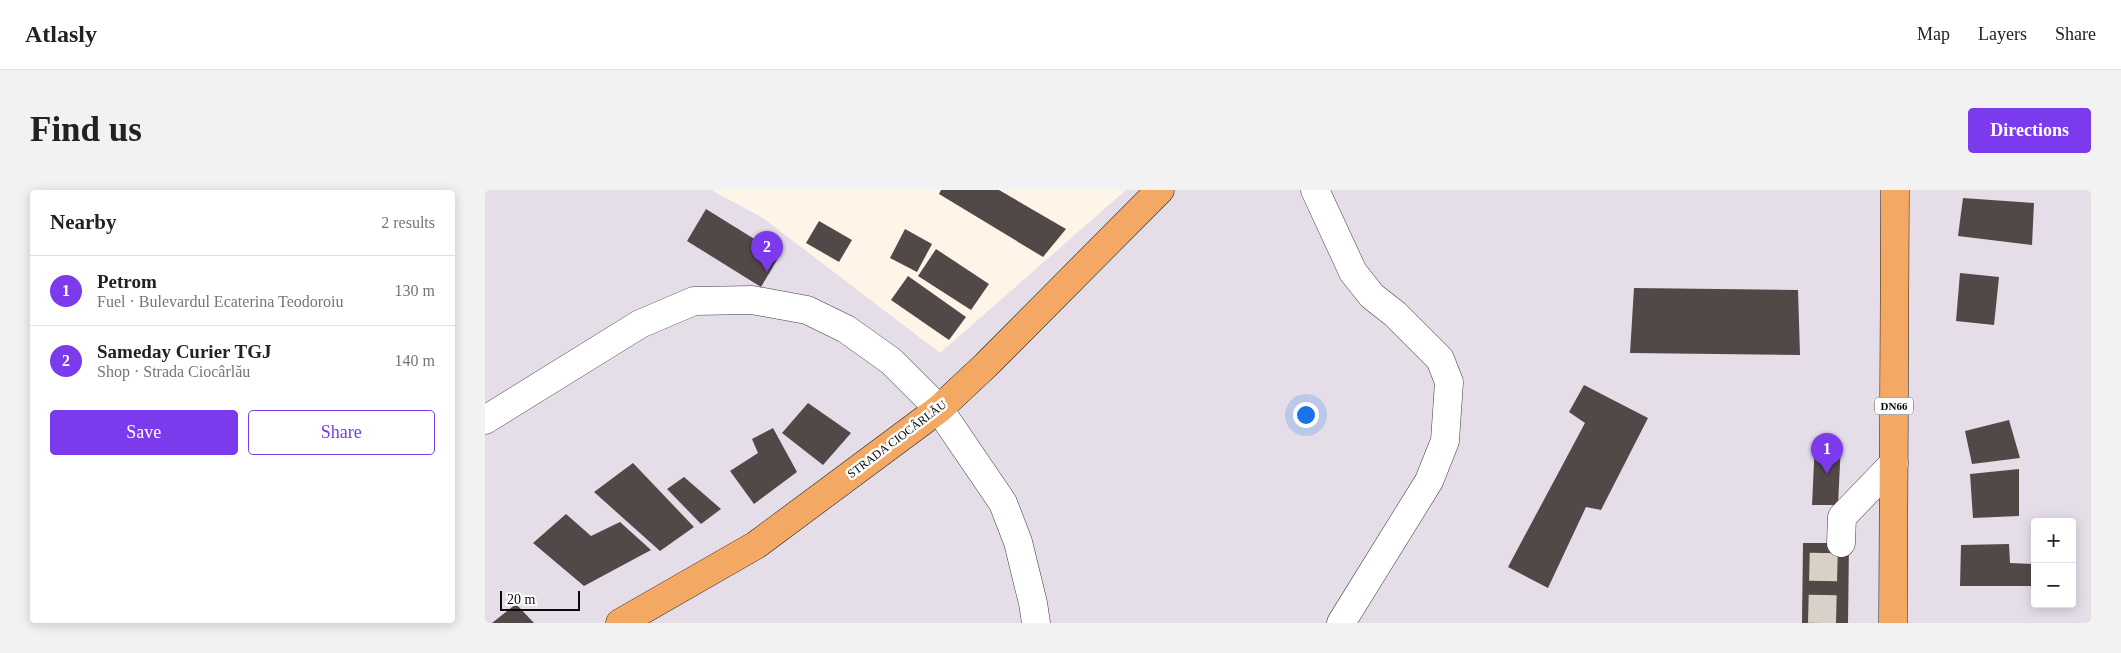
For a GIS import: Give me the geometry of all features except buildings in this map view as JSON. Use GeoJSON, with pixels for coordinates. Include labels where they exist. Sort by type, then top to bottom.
{"type":"FeatureCollection","features":[{"type":"Feature","properties":{"kind":"main road","name":"STRADA CIOCÂRLĂU"},"geometry":{"type":"LineString","coordinates":[[620,623],[756,544],[939,409],[986,366],[1160,190]]}},
{"type":"Feature","properties":{"kind":"main road","name":"DN66"},"geometry":{"type":"LineString","coordinates":[[1893,623],[1895,190]]}},
{"type":"Feature","properties":{"kind":"lane"},"geometry":{"type":"LineString","coordinates":[[1315,190],[1353,272],[1372,296],[1395,314],[1440,359],[1449,382],[1445,441],[1429,481],[1341,623]]}},
{"type":"Feature","properties":{"kind":"lane"},"geometry":{"type":"LineString","coordinates":[[485,420],[640,324],[694,301],[752,300],[807,310],[846,329],[891,361],[939,409],[1003,503],[1017,542],[1033,603],[1036,623]]}},
{"type":"Feature","properties":{"kind":"lane"},"geometry":{"type":"LineString","coordinates":[[1836,534],[1894,463]]}},
{"type":"Feature","properties":{"kind":"shaded area"},"geometry":{"type":"Polygon","coordinates":[[[485,190],[711,190],[763,218],[940,353],[1126,190],[2091,190],[2091,623],[485,623],[485,190]]]}},
{"type":"Feature","properties":{"kind":"tunnel"},"geometry":{"type":"LineString","coordinates":[[1822,623],[1824,543]]}},
{"type":"Feature","properties":{"kind":"place","name":"Sameday Curier TGJ"},"geometry":{"type":"Point","coordinates":[767,272]}},
{"type":"Feature","properties":{"kind":"place","name":"Petrom"},"geometry":{"type":"Point","coordinates":[1827,474]}}]}
